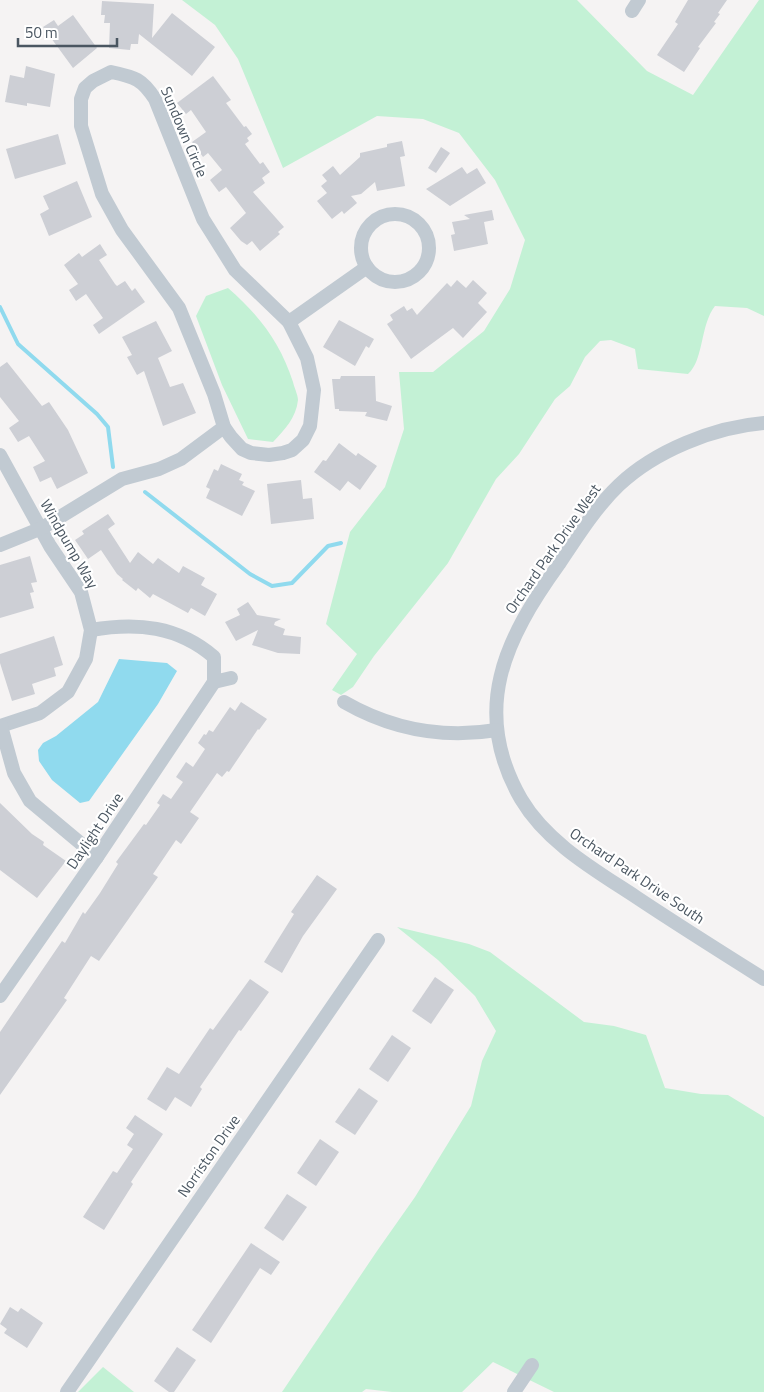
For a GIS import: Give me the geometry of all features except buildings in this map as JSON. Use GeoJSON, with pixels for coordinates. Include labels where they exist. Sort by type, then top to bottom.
{"type":"FeatureCollection","features":[{"type":"Feature","properties":{"kind":"street","name":"Sundown Circle"},"geometry":{"type":"LineString","coordinates":[[111,72],[131,76],[144,83],[156,99],[202,219],[235,270],[289,322],[307,358],[311,371],[314,404],[307,434],[292,450],[276,455],[259,455],[242,449],[224,428],[214,394],[179,308],[122,230],[102,194],[82,126],[81,99],[86,88],[103,74],[111,72]]}},
{"type":"Feature","properties":{"kind":"street"},"geometry":{"type":"LineString","coordinates":[[388,214],[407,215],[420,224],[426,232],[429,240],[429,256],[420,271],[412,278],[403,281],[382,280],[367,266],[363,259],[362,241],[365,232],[378,218],[388,214]]}},
{"type":"Feature","properties":{"kind":"street"},"geometry":{"type":"LineString","coordinates":[[289,322],[367,266]]}},
{"type":"Feature","properties":{"kind":"street","name":"Orchard Park Drive West"},"geometry":{"type":"LineString","coordinates":[[497,730],[497,694],[500,676],[509,648],[521,621],[576,539],[610,495],[628,477],[663,455],[715,434],[764,423]]}},
{"type":"Feature","properties":{"kind":"street"},"geometry":{"type":"LineString","coordinates":[[0,544],[42,528],[122,479],[159,469],[181,459],[224,428]]}},
{"type":"Feature","properties":{"kind":"street","name":"Windpump Way"},"geometry":{"type":"LineString","coordinates":[[0,455],[42,528],[50,546],[81,592],[91,630],[86,659],[68,692],[60,700],[40,713],[1,726]]}},
{"type":"Feature","properties":{"kind":"street"},"geometry":{"type":"LineString","coordinates":[[91,630],[130,626],[160,629],[198,643],[214,658],[214,682],[230,678]]}},
{"type":"Feature","properties":{"kind":"street","name":"Daylight Drive"},"geometry":{"type":"LineString","coordinates":[[0,996],[97,857],[214,682]]}},
{"type":"Feature","properties":{"kind":"street"},"geometry":{"type":"LineString","coordinates":[[344,702],[377,719],[409,729],[460,734],[497,730]]}},
{"type":"Feature","properties":{"kind":"street"},"geometry":{"type":"LineString","coordinates":[[1,726],[14,773],[30,802],[97,857]]}},
{"type":"Feature","properties":{"kind":"street","name":"Orchard Park Drive South"},"geometry":{"type":"LineString","coordinates":[[497,730],[506,764],[518,793],[536,820],[554,838],[621,887],[762,974]]}},
{"type":"Feature","properties":{"kind":"street","name":"Norriston Drive"},"geometry":{"type":"LineString","coordinates":[[67,1392],[378,940]]}},
{"type":"Feature","properties":{"kind":"street"},"geometry":{"type":"LineString","coordinates":[[514,1392],[532,1365]]}},
{"type":"Feature","properties":{"kind":"green space"},"geometry":{"type":"Polygon","coordinates":[[[182,0],[577,0],[647,71],[693,95],[759,0],[764,0],[764,316],[747,308],[715,306],[707,323],[697,360],[688,374],[638,369],[635,349],[611,340],[600,341],[585,357],[570,386],[555,399],[519,454],[496,479],[448,563],[374,656],[353,687],[341,695],[332,690],[357,654],[326,624],[350,532],[385,487],[404,429],[399,372],[433,372],[484,331],[510,289],[525,240],[495,180],[459,133],[423,119],[377,116],[283,168],[238,59],[215,25],[182,0]]]}},
{"type":"Feature","properties":{"kind":"green space"},"geometry":{"type":"Polygon","coordinates":[[[228,288],[259,319],[275,342],[282,354],[297,393],[298,400],[295,412],[286,428],[273,442],[248,439],[222,385],[196,316],[206,296],[228,288]]]}},
{"type":"Feature","properties":{"kind":"green space"},"geometry":{"type":"Polygon","coordinates":[[[397,927],[469,944],[490,952],[584,1022],[614,1026],[646,1035],[665,1088],[701,1094],[728,1095],[764,1117],[764,1392],[554,1392],[493,1362],[462,1392],[392,1392],[366,1389],[362,1392],[282,1392],[415,1197],[471,1106],[482,1061],[496,1031],[475,996],[438,960],[397,927]]]}},
{"type":"Feature","properties":{"kind":"green space"},"geometry":{"type":"Polygon","coordinates":[[[103,1367],[134,1392],[78,1392],[103,1367]]]}},
{"type":"Feature","properties":{"kind":"water"},"geometry":{"type":"Polygon","coordinates":[[[119,659],[167,663],[177,671],[158,704],[89,801],[80,803],[52,780],[39,761],[38,750],[43,743],[56,736],[98,702],[119,659]]]}},
{"type":"Feature","properties":{"kind":"waterway"},"geometry":{"type":"LineString","coordinates":[[0,307],[18,344],[97,414],[108,427],[113,467]]}},
{"type":"Feature","properties":{"kind":"waterway"},"geometry":{"type":"LineString","coordinates":[[145,492],[250,574],[272,586],[292,583],[328,546],[341,543]]}}]}
